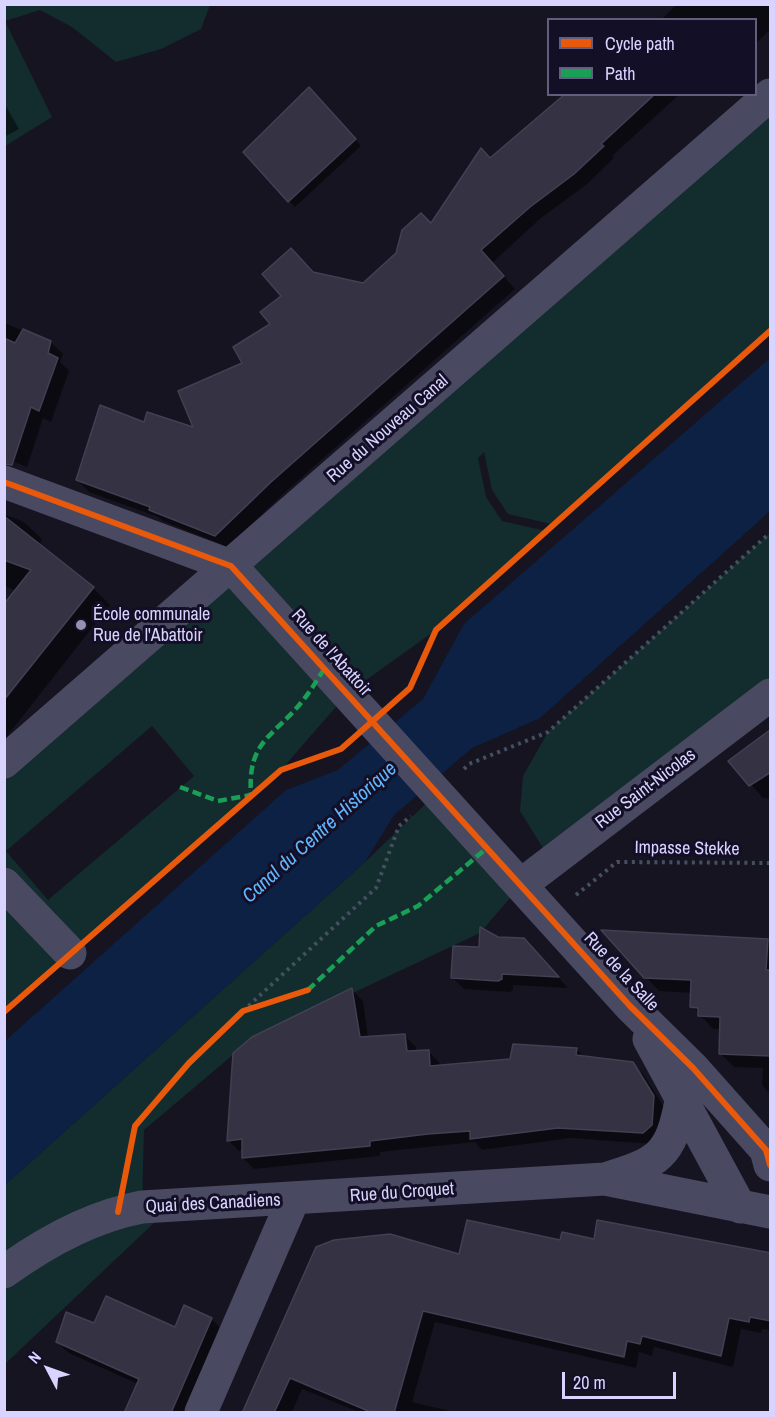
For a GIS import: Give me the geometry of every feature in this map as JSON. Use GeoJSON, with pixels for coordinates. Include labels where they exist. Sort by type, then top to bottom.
{"type":"FeatureCollection","features":[{"type":"Feature","properties":{"kind":"street","name":"Rue du Nouveau Canal"},"geometry":{"type":"LineString","coordinates":[[4,762],[771,95]]}},
{"type":"Feature","properties":{"kind":"street"},"geometry":{"type":"LineString","coordinates":[[4,483],[231,566]]}},
{"type":"Feature","properties":{"kind":"street","name":"Rue de l'Abattoir"},"geometry":{"type":"LineString","coordinates":[[231,566],[458,813]]}},
{"type":"Feature","properties":{"kind":"street","name":"Rue Saint-Nicolas"},"geometry":{"type":"LineString","coordinates":[[522,884],[771,695]]}},
{"type":"Feature","properties":{"kind":"street","name":"Rue de la Salle"},"geometry":{"type":"LineString","coordinates":[[458,813],[630,1006],[693,1068],[769,1157]]}},
{"type":"Feature","properties":{"kind":"street"},"geometry":{"type":"LineString","coordinates":[[4,885],[70,953]]}},
{"type":"Feature","properties":{"kind":"street","name":"Rue de la Salle"},"geometry":{"type":"LineString","coordinates":[[630,1006],[681,1101],[755,1210]]}},
{"type":"Feature","properties":{"kind":"street"},"geometry":{"type":"LineString","coordinates":[[605,1179],[635,1170],[663,1153],[675,1133],[681,1101]]}},
{"type":"Feature","properties":{"kind":"street","name":"Rue du Croquet"},"geometry":{"type":"LineString","coordinates":[[293,1200],[605,1179],[755,1210]]}},
{"type":"Feature","properties":{"kind":"street"},"geometry":{"type":"LineString","coordinates":[[755,1210],[771,1189]]}},
{"type":"Feature","properties":{"kind":"street"},"geometry":{"type":"LineString","coordinates":[[201,1413],[293,1200]]}},
{"type":"Feature","properties":{"kind":"street","name":"Quai des Canadiens"},"geometry":{"type":"LineString","coordinates":[[4,1272],[33,1252],[118,1212],[142,1207],[293,1200]]}},
{"type":"Feature","properties":{"kind":"path"},"geometry":{"type":"LineString","coordinates":[[460,772],[469,764],[548,732],[771,533]]}},
{"type":"Feature","properties":{"kind":"path"},"geometry":{"type":"LineString","coordinates":[[235,1019],[376,888],[399,826],[417,811]]}},
{"type":"Feature","properties":{"kind":"path"},"geometry":{"type":"LineString","coordinates":[[243,1011],[264,1004]]}},
{"type":"Feature","properties":{"kind":"green space"},"geometry":{"type":"Polygon","coordinates":[[[5,4],[210,5],[201,29],[161,49],[116,62],[72,27],[40,10],[5,21],[5,4]]]}},
{"type":"Feature","properties":{"kind":"green space"},"geometry":{"type":"Polygon","coordinates":[[[5,21],[52,117],[5,146],[5,21]]]}},
{"type":"Feature","properties":{"kind":"green space"},"geometry":{"type":"Polygon","coordinates":[[[770,95],[770,328],[551,524],[508,514],[492,490],[484,452],[478,458],[486,497],[502,521],[546,531],[436,630],[348,693],[281,770],[5,1013],[5,762],[770,95]],[[152,726],[6,851],[48,900],[194,776],[152,726]]]}},
{"type":"Feature","properties":{"kind":"green space"},"geometry":{"type":"Polygon","coordinates":[[[770,533],[770,695],[551,861],[520,811],[523,776],[548,732],[770,533]]]}},
{"type":"Feature","properties":{"kind":"green space"},"geometry":{"type":"Polygon","coordinates":[[[438,792],[522,884],[480,933],[247,1043],[144,1130],[142,1207],[173,1205],[5,1364],[5,1185],[365,862],[438,792]]]}},
{"type":"Feature","properties":{"kind":"water","name":"Canal du Centre Historique"},"geometry":{"type":"Polygon","coordinates":[[[770,358],[770,511],[540,718],[472,748],[394,815],[365,862],[5,1185],[4,1042],[286,790],[338,770],[423,699],[464,624],[770,358]]]}},
{"type":"Feature","properties":{"kind":"building"},"geometry":{"type":"Polygon","coordinates":[[[309,87],[356,139],[288,202],[243,152],[309,87]]]}},
{"type":"Feature","properties":{"kind":"building"},"geometry":{"type":"Polygon","coordinates":[[[563,96],[653,96],[601,144],[604,146],[574,174],[530,207],[481,250],[504,276],[271,482],[215,536],[149,510],[150,507],[76,480],[100,405],[144,422],[147,412],[193,427],[178,391],[242,363],[233,347],[270,324],[260,312],[281,296],[262,274],[291,248],[313,272],[363,283],[396,253],[402,230],[421,213],[431,223],[481,148],[490,158],[563,96]]]}},
{"type":"Feature","properties":{"kind":"building"},"geometry":{"type":"Polygon","coordinates":[[[23,329],[51,341],[48,353],[58,358],[39,411],[31,407],[12,465],[4,464],[4,338],[15,343],[23,329]]]}},
{"type":"Feature","properties":{"kind":"building"},"geometry":{"type":"Polygon","coordinates":[[[4,516],[94,587],[4,700],[4,604],[31,570],[4,560],[4,516]]]}},
{"type":"Feature","properties":{"kind":"building"},"geometry":{"type":"Polygon","coordinates":[[[771,729],[771,772],[749,786],[728,761],[771,729]]]}},
{"type":"Feature","properties":{"kind":"building"},"geometry":{"type":"Polygon","coordinates":[[[480,927],[498,937],[524,938],[559,977],[502,974],[502,979],[498,981],[451,978],[453,946],[479,947],[480,927]]]}},
{"type":"Feature","properties":{"kind":"building"},"geometry":{"type":"Polygon","coordinates":[[[601,930],[768,939],[766,970],[771,970],[771,1056],[719,1054],[720,1017],[698,1016],[698,1008],[690,1007],[691,980],[644,978],[601,930]]]}},
{"type":"Feature","properties":{"kind":"building"},"geometry":{"type":"Polygon","coordinates":[[[352,988],[360,1037],[405,1034],[407,1051],[429,1050],[430,1066],[510,1059],[513,1044],[577,1048],[576,1055],[633,1062],[654,1096],[652,1125],[643,1133],[558,1128],[470,1139],[470,1131],[428,1134],[370,1141],[370,1146],[242,1158],[242,1139],[227,1141],[233,1053],[252,1037],[352,988]]]}},
{"type":"Feature","properties":{"kind":"building"},"geometry":{"type":"Polygon","coordinates":[[[467,1220],[560,1240],[562,1232],[594,1239],[597,1220],[771,1253],[771,1321],[750,1317],[749,1322],[729,1318],[721,1356],[642,1336],[640,1344],[627,1341],[624,1357],[423,1311],[394,1413],[373,1413],[290,1378],[274,1413],[242,1413],[316,1247],[334,1240],[390,1234],[459,1254],[467,1220]]]}},
{"type":"Feature","properties":{"kind":"building"},"geometry":{"type":"Polygon","coordinates":[[[106,1296],[175,1327],[184,1305],[212,1318],[171,1413],[124,1413],[139,1379],[56,1342],[66,1312],[94,1323],[106,1296]]]}},
{"type":"Feature","properties":{"kind":"marked path"},"geometry":{"type":"LineString","coordinates":[[180,787],[218,801],[251,795],[251,776],[258,750],[304,699],[325,668]]}},
{"type":"Feature","properties":{"kind":"marked path"},"geometry":{"type":"LineString","coordinates":[[308,990],[376,926],[418,906],[488,847]]}},
{"type":"Feature","properties":{"kind":"cycle path"},"geometry":{"type":"LineString","coordinates":[[4,1012],[281,770],[341,749],[410,688],[436,630],[770,331]]}},
{"type":"Feature","properties":{"kind":"cycle path"},"geometry":{"type":"LineString","coordinates":[[4,482],[231,566],[630,1006],[693,1068],[766,1150],[770,1165]]}},
{"type":"Feature","properties":{"kind":"cycle path"},"geometry":{"type":"LineString","coordinates":[[118,1212],[135,1126],[189,1063],[243,1011],[308,990]]}},
{"type":"Feature","properties":{"kind":"place","name":"École communale Rue de l'Abattoir"},"geometry":{"type":"Point","coordinates":[81,625]}}]}
